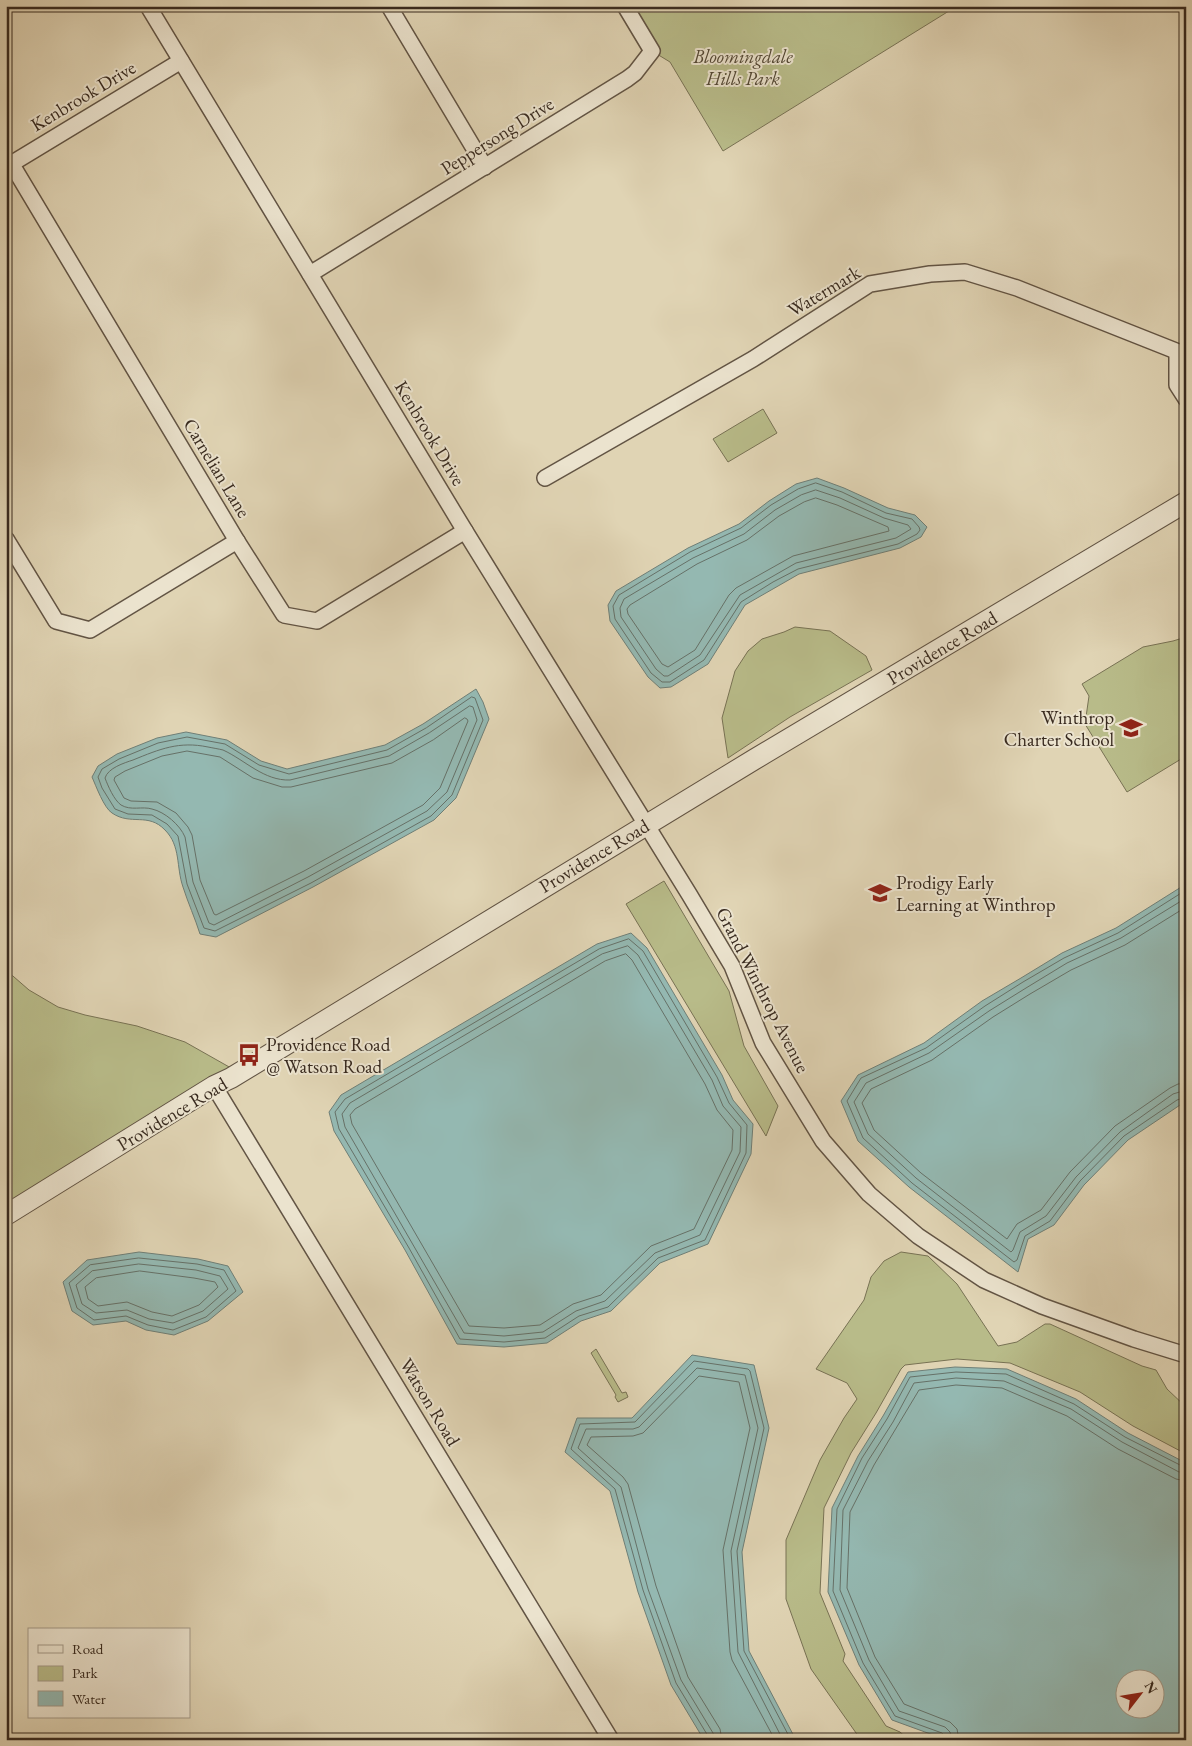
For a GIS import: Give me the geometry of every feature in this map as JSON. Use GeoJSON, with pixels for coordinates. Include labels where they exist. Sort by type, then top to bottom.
{"type":"FeatureCollection","features":[{"type":"Feature","properties":{"kind":"street","name":"Kenbrook Drive"},"geometry":{"type":"LineString","coordinates":[[148,6],[465,531],[646,824]]}},
{"type":"Feature","properties":{"kind":"street"},"geometry":{"type":"LineString","coordinates":[[389,6],[485,167]]}},
{"type":"Feature","properties":{"kind":"street","name":"Peppersong Drive"},"geometry":{"type":"LineString","coordinates":[[310,274],[635,73],[652,50],[626,6]]}},
{"type":"Feature","properties":{"kind":"street","name":"Kenbrook Drive"},"geometry":{"type":"LineString","coordinates":[[9,165],[181,61]]}},
{"type":"Feature","properties":{"kind":"street","name":"Carnelian Lane"},"geometry":{"type":"LineString","coordinates":[[9,165],[237,541],[284,615],[316,621],[465,531]]}},
{"type":"Feature","properties":{"kind":"street","name":"Watermark"},"geometry":{"type":"LineString","coordinates":[[545,478],[753,360],[870,284],[930,274],[965,272],[1032,294],[1182,353]]}},
{"type":"Feature","properties":{"kind":"street"},"geometry":{"type":"LineString","coordinates":[[1182,353],[1177,385],[1186,399]]}},
{"type":"Feature","properties":{"kind":"street","name":"Providence Road"},"geometry":{"type":"LineString","coordinates":[[6,1215],[214,1086],[232,1078],[646,824],[1186,502]]}},
{"type":"Feature","properties":{"kind":"street"},"geometry":{"type":"LineString","coordinates":[[6,539],[56,621],[90,630],[237,541]]}},
{"type":"Feature","properties":{"kind":"street","name":"Grand Winthrop Avenue"},"geometry":{"type":"LineString","coordinates":[[646,824],[732,966],[763,1042],[785,1079],[823,1141],[869,1194],[918,1236],[984,1280],[1042,1306],[1134,1339],[1186,1355]]}},
{"type":"Feature","properties":{"kind":"street","name":"Watson Road"},"geometry":{"type":"LineString","coordinates":[[214,1086],[611,1740]]}},
{"type":"Feature","properties":{"kind":"green space","name":"Bloomingdale Hills Park"},"geometry":{"type":"Polygon","coordinates":[[[625,6],[957,6],[723,151],[670,62],[652,51],[625,6]]]}},
{"type":"Feature","properties":{"kind":"green space"},"geometry":{"type":"Polygon","coordinates":[[[763,409],[777,433],[728,462],[713,439],[763,409]]]}},
{"type":"Feature","properties":{"kind":"green space"},"geometry":{"type":"Polygon","coordinates":[[[795,627],[830,631],[866,656],[872,670],[790,717],[728,758],[722,718],[735,671],[748,651],[762,639],[795,627]]]}},
{"type":"Feature","properties":{"kind":"green space","name":"Winthrop Charter School"},"geometry":{"type":"Polygon","coordinates":[[[1186,637],[1186,756],[1127,792],[1085,724],[1089,696],[1082,684],[1143,647],[1186,637]]]}},
{"type":"Feature","properties":{"kind":"green space"},"geometry":{"type":"Polygon","coordinates":[[[664,881],[729,991],[744,1046],[778,1106],[766,1136],[626,904],[664,881]]]}},
{"type":"Feature","properties":{"kind":"green space"},"geometry":{"type":"Polygon","coordinates":[[[6,970],[29,990],[58,1007],[137,1026],[185,1042],[231,1068],[6,1205],[6,970]]]}},
{"type":"Feature","properties":{"kind":"green space"},"geometry":{"type":"Polygon","coordinates":[[[901,1252],[928,1256],[957,1284],[998,1346],[1017,1342],[1045,1324],[1050,1324],[1142,1366],[1156,1370],[1167,1389],[1186,1407],[1186,1454],[1133,1426],[1080,1392],[1010,1363],[957,1359],[905,1365],[851,1453],[824,1508],[820,1593],[845,1654],[843,1661],[886,1726],[900,1732],[909,1740],[861,1740],[811,1669],[786,1599],[786,1540],[820,1460],[857,1399],[847,1383],[816,1369],[864,1300],[871,1277],[884,1261],[901,1252]]]}},
{"type":"Feature","properties":{"kind":"green space"},"geometry":{"type":"Polygon","coordinates":[[[596,1349],[622,1393],[626,1392],[628,1397],[618,1402],[615,1397],[616,1395],[591,1353],[596,1349]]]}},
{"type":"Feature","properties":{"kind":"water"},"geometry":{"type":"Polygon","coordinates":[[[817,478],[888,508],[915,515],[927,527],[921,537],[900,548],[799,574],[745,605],[708,664],[671,687],[660,688],[648,677],[610,621],[608,605],[616,591],[688,548],[739,524],[769,501],[796,484],[817,478]]]}},
{"type":"Feature","properties":{"kind":"water"},"geometry":{"type":"Polygon","coordinates":[[[476,689],[489,719],[456,798],[434,820],[313,887],[216,937],[200,934],[183,887],[176,850],[170,836],[159,825],[152,822],[126,819],[112,813],[103,802],[92,777],[98,766],[117,754],[157,738],[186,732],[227,740],[261,761],[287,769],[385,745],[423,724],[476,689]]]}},
{"type":"Feature","properties":{"kind":"water"},"geometry":{"type":"Polygon","coordinates":[[[1186,884],[1186,1101],[1128,1140],[1084,1185],[1054,1225],[1028,1239],[1018,1272],[909,1187],[858,1141],[841,1101],[858,1075],[924,1043],[982,1001],[1062,953],[1116,928],[1186,884]]]}},
{"type":"Feature","properties":{"kind":"water"},"geometry":{"type":"Polygon","coordinates":[[[631,933],[647,948],[722,1075],[733,1100],[753,1124],[751,1154],[708,1244],[660,1263],[611,1311],[581,1321],[547,1343],[504,1347],[457,1344],[405,1250],[334,1131],[329,1112],[341,1095],[597,944],[631,933]]]}},
{"type":"Feature","properties":{"kind":"water"},"geometry":{"type":"Polygon","coordinates":[[[139,1252],[198,1259],[228,1266],[243,1292],[208,1321],[174,1335],[146,1330],[126,1321],[93,1325],[72,1311],[63,1282],[87,1260],[139,1252]]]}},
{"type":"Feature","properties":{"kind":"water"},"geometry":{"type":"Polygon","coordinates":[[[692,1355],[754,1365],[769,1428],[742,1552],[749,1651],[796,1740],[704,1740],[671,1685],[638,1592],[610,1491],[565,1452],[577,1418],[632,1418],[692,1355]]]}},
{"type":"Feature","properties":{"kind":"water"},"geometry":{"type":"Polygon","coordinates":[[[955,1367],[1007,1369],[1076,1399],[1128,1433],[1186,1463],[1186,1740],[947,1740],[892,1720],[859,1665],[828,1592],[832,1508],[858,1456],[908,1372],[955,1367]]]}},
{"type":"Feature","properties":{"kind":"place","name":"Winthrop Charter School"},"geometry":{"type":"Point","coordinates":[1131,728]}},
{"type":"Feature","properties":{"kind":"place","name":"Prodigy Early Learning at Winthrop"},"geometry":{"type":"Point","coordinates":[880,893]}},
{"type":"Feature","properties":{"kind":"place","name":"Providence Road @ Watson Road"},"geometry":{"type":"Point","coordinates":[249,1055]}}]}
